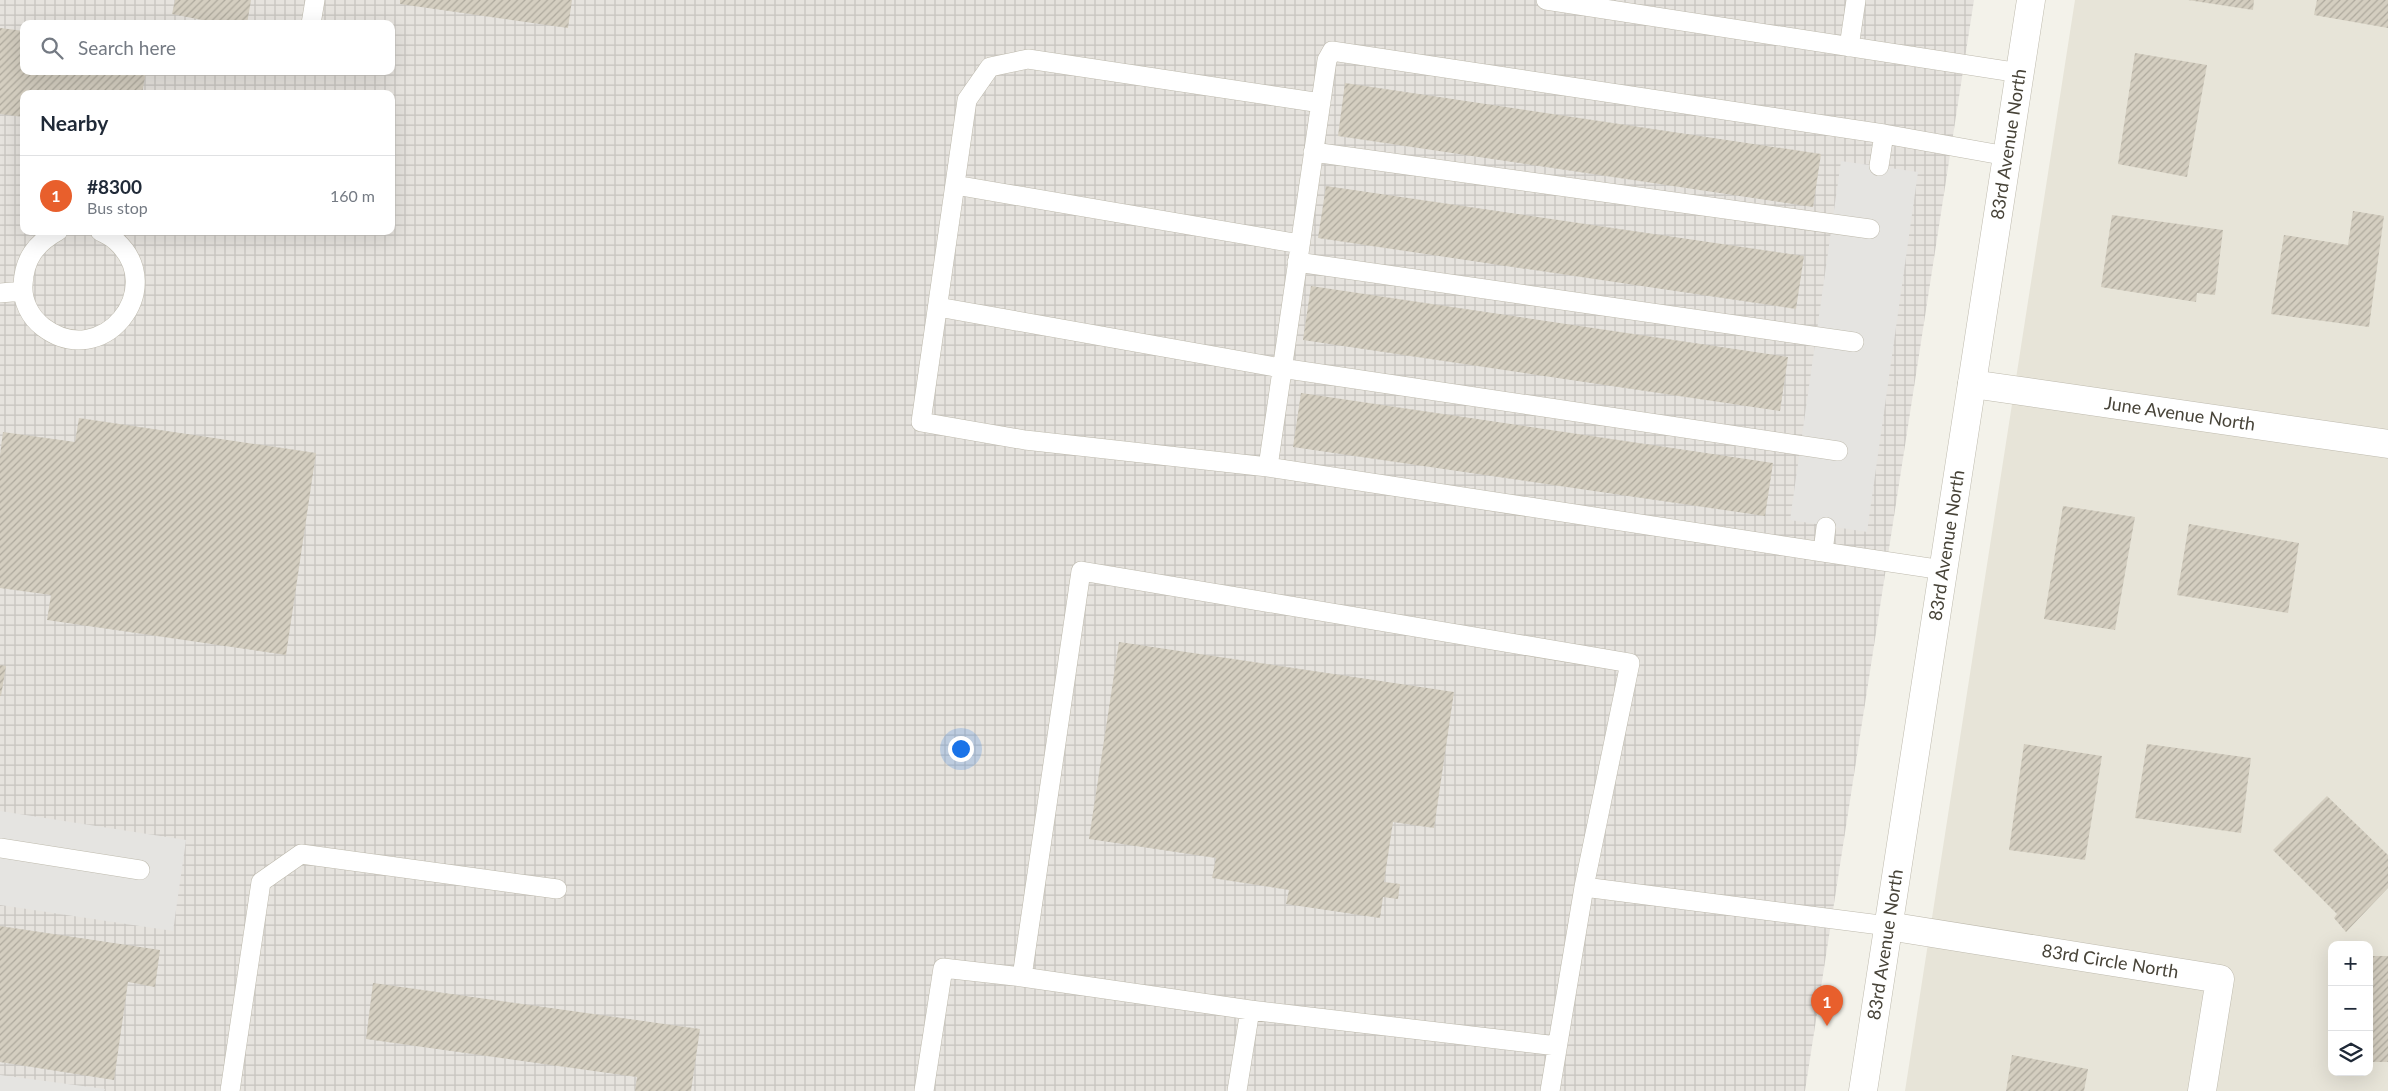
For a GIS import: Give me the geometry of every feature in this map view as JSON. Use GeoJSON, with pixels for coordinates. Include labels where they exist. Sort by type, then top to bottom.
{"type":"FeatureCollection","features":[{"type":"Feature","properties":{"kind":"street","name":"83rd Avenue North"},"geometry":{"type":"LineString","coordinates":[[1863,1091],[2031,0]]}},
{"type":"Feature","properties":{"kind":"street","name":"June Avenue North"},"geometry":{"type":"LineString","coordinates":[[1972,384],[2388,444]]}},
{"type":"Feature","properties":{"kind":"street","name":"83rd Circle North"},"geometry":{"type":"LineString","coordinates":[[1888,926],[2220,979],[2202,1091]]}},
{"type":"Feature","properties":{"kind":"lane"},"geometry":{"type":"LineString","coordinates":[[312,20],[314,0]]}},
{"type":"Feature","properties":{"kind":"lane"},"geometry":{"type":"LineString","coordinates":[[1546,0],[2020,73]]}},
{"type":"Feature","properties":{"kind":"lane"},"geometry":{"type":"LineString","coordinates":[[1849,47],[1856,0]]}},
{"type":"Feature","properties":{"kind":"lane"},"geometry":{"type":"LineString","coordinates":[[1268,467],[1327,60],[1332,51],[1884,134],[2007,156]]}},
{"type":"Feature","properties":{"kind":"lane"},"geometry":{"type":"LineString","coordinates":[[1321,104],[1028,59],[990,68],[967,100],[920,422],[1025,440],[1268,467],[1943,570]]}},
{"type":"Feature","properties":{"kind":"lane"},"geometry":{"type":"LineString","coordinates":[[1879,166],[1884,134]]}},
{"type":"Feature","properties":{"kind":"lane"},"geometry":{"type":"LineString","coordinates":[[1313,152],[1870,229]]}},
{"type":"Feature","properties":{"kind":"lane"},"geometry":{"type":"LineString","coordinates":[[955,185],[1298,253],[1854,342]]}},
{"type":"Feature","properties":{"kind":"lane"},"geometry":{"type":"LineString","coordinates":[[50,235],[43,239],[30,254],[23,272],[23,291],[27,308],[38,323],[52,334],[68,340],[86,340],[103,335],[118,325],[129,311],[134,294],[134,275],[128,256],[116,241],[106,235]]}},
{"type":"Feature","properties":{"kind":"lane"},"geometry":{"type":"LineString","coordinates":[[0,293],[23,291]]}},
{"type":"Feature","properties":{"kind":"lane"},"geometry":{"type":"LineString","coordinates":[[938,307],[1282,368],[1838,451]]}},
{"type":"Feature","properties":{"kind":"lane"},"geometry":{"type":"LineString","coordinates":[[1823,552],[1826,527]]}},
{"type":"Feature","properties":{"kind":"lane"},"geometry":{"type":"LineString","coordinates":[[1022,977],[1082,571],[1630,663],[1584,887],[1550,1091]]}},
{"type":"Feature","properties":{"kind":"lane"},"geometry":{"type":"LineString","coordinates":[[0,848],[140,870]]}},
{"type":"Feature","properties":{"kind":"lane"},"geometry":{"type":"LineString","coordinates":[[230,1091],[261,882],[301,854],[557,889]]}},
{"type":"Feature","properties":{"kind":"lane"},"geometry":{"type":"LineString","coordinates":[[1584,887],[1888,926]]}},
{"type":"Feature","properties":{"kind":"lane"},"geometry":{"type":"LineString","coordinates":[[924,1091],[943,968],[1022,977],[1250,1010],[1557,1046]]}},
{"type":"Feature","properties":{"kind":"lane"},"geometry":{"type":"LineString","coordinates":[[1237,1091],[1250,1010]]}},
{"type":"Feature","properties":{"kind":"shaded area"},"geometry":{"type":"Polygon","coordinates":[[[0,0],[1974,0],[1805,1091],[0,1091],[0,0]]]}},
{"type":"Feature","properties":{"kind":"shaded area"},"geometry":{"type":"Polygon","coordinates":[[[2075,0],[2388,0],[2388,1091],[1905,1091],[2075,0]]]}},
{"type":"Feature","properties":{"kind":"shaded area"},"geometry":{"type":"Polygon","coordinates":[[[1841,161],[1918,172],[1867,532],[1790,520],[1841,161]]]}},
{"type":"Feature","properties":{"kind":"shaded area"},"geometry":{"type":"Polygon","coordinates":[[[0,811],[186,840],[173,931],[0,905],[0,811]]]}},
{"type":"Feature","properties":{"kind":"shaded area"},"geometry":{"type":"Polygon","coordinates":[[[0,1075],[105,1089],[104,1091],[0,1091],[0,1075]]]}},
{"type":"Feature","properties":{"kind":"building"},"geometry":{"type":"Polygon","coordinates":[[[175,0],[251,0],[248,20],[202,20],[172,14],[175,0]]]}},
{"type":"Feature","properties":{"kind":"building"},"geometry":{"type":"Polygon","coordinates":[[[400,0],[572,0],[568,28],[400,4],[400,0]]]}},
{"type":"Feature","properties":{"kind":"building"},"geometry":{"type":"Polygon","coordinates":[[[2188,0],[2254,0],[2253,10],[2188,0]]]}},
{"type":"Feature","properties":{"kind":"building"},"geometry":{"type":"Polygon","coordinates":[[[2317,0],[2388,0],[2388,28],[2314,15],[2317,0]]]}},
{"type":"Feature","properties":{"kind":"building"},"geometry":{"type":"Polygon","coordinates":[[[0,28],[20,30],[20,75],[145,75],[143,90],[20,90],[20,116],[0,114],[0,28]]]}},
{"type":"Feature","properties":{"kind":"building"},"geometry":{"type":"Polygon","coordinates":[[[2135,53],[2207,65],[2187,177],[2118,164],[2135,53]]]}},
{"type":"Feature","properties":{"kind":"building"},"geometry":{"type":"Polygon","coordinates":[[[1345,83],[1821,154],[1813,207],[1338,136],[1345,83]]]}},
{"type":"Feature","properties":{"kind":"building"},"geometry":{"type":"Polygon","coordinates":[[[1326,186],[1804,256],[1796,309],[1318,238],[1326,186]]]}},
{"type":"Feature","properties":{"kind":"building"},"geometry":{"type":"Polygon","coordinates":[[[2353,211],[2384,216],[2369,327],[2271,314],[2284,235],[2348,245],[2353,211]]]}},
{"type":"Feature","properties":{"kind":"building"},"geometry":{"type":"Polygon","coordinates":[[[2112,215],[2223,230],[2215,295],[2197,293],[2196,302],[2101,287],[2112,215]]]}},
{"type":"Feature","properties":{"kind":"building"},"geometry":{"type":"Polygon","coordinates":[[[1311,286],[1788,357],[1780,411],[1303,340],[1311,286]]]}},
{"type":"Feature","properties":{"kind":"building"},"geometry":{"type":"Polygon","coordinates":[[[1301,393],[1773,463],[1765,516],[1293,447],[1301,393]]]}},
{"type":"Feature","properties":{"kind":"building"},"geometry":{"type":"Polygon","coordinates":[[[79,418],[316,453],[286,655],[47,620],[51,595],[0,588],[0,455],[3,432],[75,442],[79,418]]]}},
{"type":"Feature","properties":{"kind":"building"},"geometry":{"type":"Polygon","coordinates":[[[2063,506],[2135,517],[2115,630],[2044,619],[2063,506]]]}},
{"type":"Feature","properties":{"kind":"building"},"geometry":{"type":"Polygon","coordinates":[[[2189,524],[2299,543],[2288,613],[2177,595],[2189,524]]]}},
{"type":"Feature","properties":{"kind":"building"},"geometry":{"type":"Polygon","coordinates":[[[1119,642],[1454,692],[1434,828],[1393,822],[1384,882],[1400,884],[1398,899],[1383,897],[1380,918],[1286,904],[1289,890],[1212,878],[1216,858],[1089,839],[1119,642]]]}},
{"type":"Feature","properties":{"kind":"building"},"geometry":{"type":"Polygon","coordinates":[[[0,665],[6,666],[1,696],[0,696],[0,665]]]}},
{"type":"Feature","properties":{"kind":"building"},"geometry":{"type":"Polygon","coordinates":[[[2024,744],[2102,756],[2085,860],[2009,850],[2024,744]]]}},
{"type":"Feature","properties":{"kind":"building"},"geometry":{"type":"Polygon","coordinates":[[[2147,744],[2251,758],[2241,833],[2135,818],[2147,744]]]}},
{"type":"Feature","properties":{"kind":"building"},"geometry":{"type":"Polygon","coordinates":[[[2327,796],[2388,855],[2388,888],[2346,932],[2334,918],[2337,914],[2273,850],[2327,796]]]}},
{"type":"Feature","properties":{"kind":"building"},"geometry":{"type":"Polygon","coordinates":[[[0,926],[160,950],[155,987],[128,982],[114,1080],[0,1062],[0,926]]]}},
{"type":"Feature","properties":{"kind":"building"},"geometry":{"type":"Polygon","coordinates":[[[2373,956],[2388,956],[2388,1062],[2373,1062],[2373,956]]]}},
{"type":"Feature","properties":{"kind":"building"},"geometry":{"type":"Polygon","coordinates":[[[373,983],[700,1029],[691,1091],[635,1091],[637,1077],[366,1039],[373,983]]]}},
{"type":"Feature","properties":{"kind":"building"},"geometry":{"type":"Polygon","coordinates":[[[2012,1055],[2088,1069],[2084,1091],[2006,1091],[2012,1055]]]}},
{"type":"Feature","properties":{"kind":"place","name":"#8300"},"geometry":{"type":"Point","coordinates":[1827,1026]}}]}
